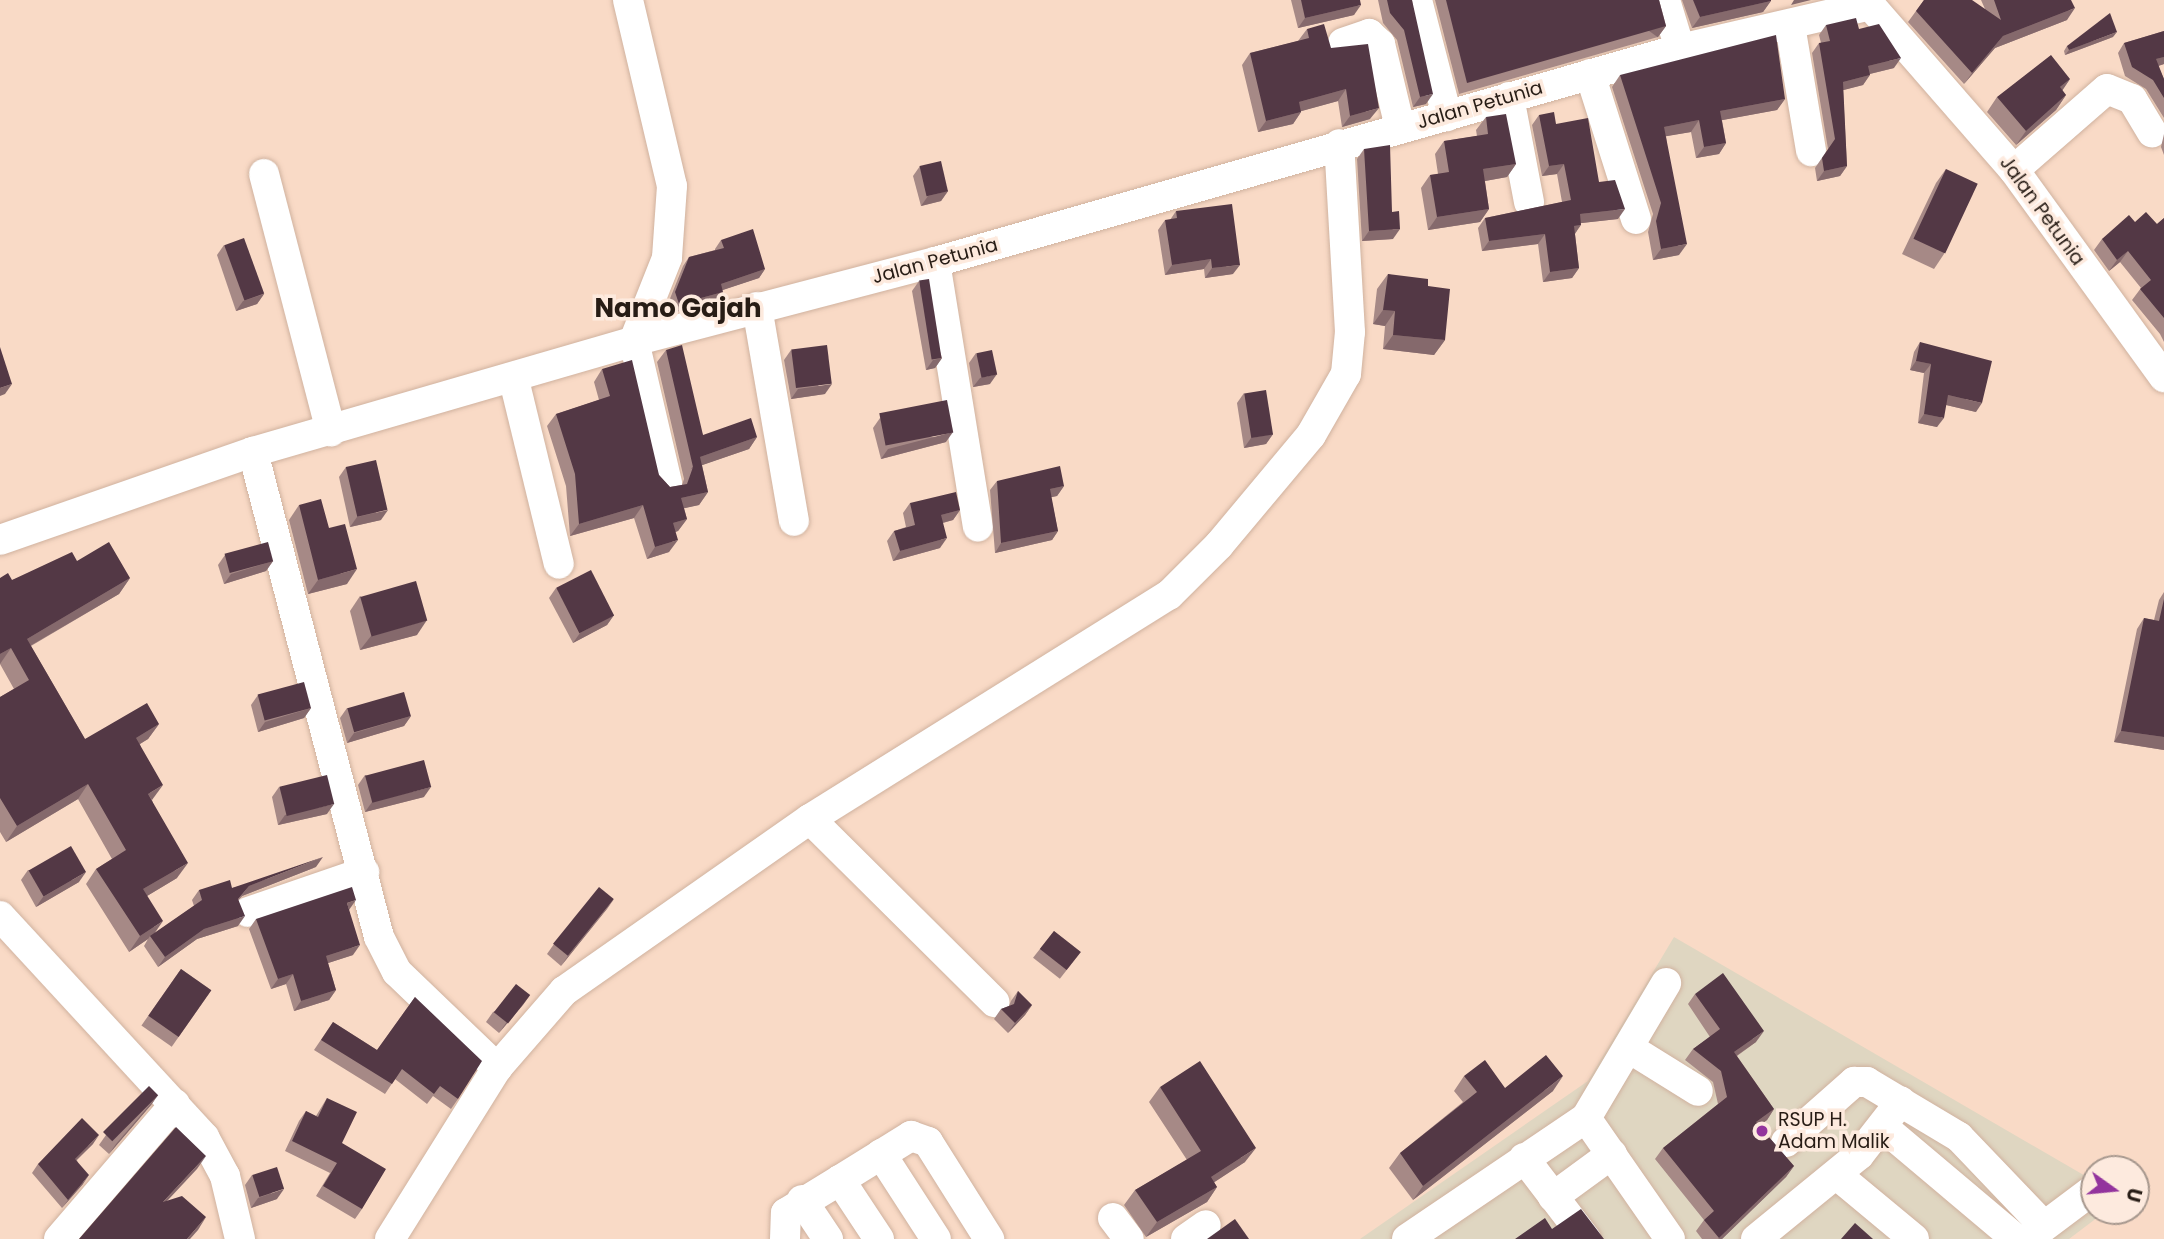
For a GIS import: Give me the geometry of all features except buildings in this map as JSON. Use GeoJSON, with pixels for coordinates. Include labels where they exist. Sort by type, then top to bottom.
{"type":"FeatureCollection","features":[{"type":"Feature","properties":{"kind":"street"},"geometry":{"type":"LineString","coordinates":[[628,0],[671,186],[674,227],[634,341],[667,483]]}},
{"type":"Feature","properties":{"kind":"street"},"geometry":{"type":"LineString","coordinates":[[1417,0],[1447,116]]}},
{"type":"Feature","properties":{"kind":"street"},"geometry":{"type":"LineString","coordinates":[[1665,0],[1680,49]]}},
{"type":"Feature","properties":{"kind":"street","name":"Jalan Petunia"},"geometry":{"type":"LineString","coordinates":[[0,540],[253,452],[514,380],[634,341],[936,262],[1339,144],[1680,49],[1790,25],[1875,2],[2014,170],[2164,377]]}},
{"type":"Feature","properties":{"kind":"street"},"geometry":{"type":"LineString","coordinates":[[1790,25],[1811,151]]}},
{"type":"Feature","properties":{"kind":"street"},"geometry":{"type":"LineString","coordinates":[[1343,43],[1369,34],[1380,44],[1400,127]]}},
{"type":"Feature","properties":{"kind":"street"},"geometry":{"type":"LineString","coordinates":[[1590,74],[1636,219]]}},
{"type":"Feature","properties":{"kind":"street"},"geometry":{"type":"LineString","coordinates":[[2014,170],[2108,89],[2132,99],[2152,132]]}},
{"type":"Feature","properties":{"kind":"street"},"geometry":{"type":"LineString","coordinates":[[1510,97],[1529,202]]}},
{"type":"Feature","properties":{"kind":"street"},"geometry":{"type":"LineString","coordinates":[[390,1239],[497,1068],[564,991],[810,819],[1169,595],[1311,435],[1346,374],[1350,332],[1339,144]]}},
{"type":"Feature","properties":{"kind":"street"},"geometry":{"type":"LineString","coordinates":[[264,174],[331,431]]}},
{"type":"Feature","properties":{"kind":"street"},"geometry":{"type":"LineString","coordinates":[[936,262],[978,527]]}},
{"type":"Feature","properties":{"kind":"street"},"geometry":{"type":"LineString","coordinates":[[757,307],[794,521]]}},
{"type":"Feature","properties":{"kind":"street"},"geometry":{"type":"LineString","coordinates":[[514,380],[559,564]]}},
{"type":"Feature","properties":{"kind":"street"},"geometry":{"type":"LineString","coordinates":[[253,452],[379,937],[397,972],[497,1068]]}},
{"type":"Feature","properties":{"kind":"street"},"geometry":{"type":"LineString","coordinates":[[810,819],[994,1003]]}},
{"type":"Feature","properties":{"kind":"street"},"geometry":{"type":"LineString","coordinates":[[248,912],[364,872]]}},
{"type":"Feature","properties":{"kind":"street"},"geometry":{"type":"LineString","coordinates":[[0,916],[204,1137],[225,1176],[240,1239]]}},
{"type":"Feature","properties":{"kind":"street"},"geometry":{"type":"LineString","coordinates":[[1407,1239],[1586,1118],[1666,983]]}},
{"type":"Feature","properties":{"kind":"street"},"geometry":{"type":"LineString","coordinates":[[1629,1048],[1698,1091]]}},
{"type":"Feature","properties":{"kind":"street"},"geometry":{"type":"LineString","coordinates":[[1786,1142],[1854,1082],[1901,1101],[1959,1137],[2035,1233],[2080,1199]]}},
{"type":"Feature","properties":{"kind":"street"},"geometry":{"type":"LineString","coordinates":[[1756,1239],[1837,1175],[1883,1127],[1901,1101]]}},
{"type":"Feature","properties":{"kind":"street"},"geometry":{"type":"LineString","coordinates":[[59,1239],[175,1104]]}},
{"type":"Feature","properties":{"kind":"street"},"geometry":{"type":"LineString","coordinates":[[1586,1118],[1670,1239]]}},
{"type":"Feature","properties":{"kind":"street"},"geometry":{"type":"LineString","coordinates":[[1883,1127],[2016,1239]]}},
{"type":"Feature","properties":{"kind":"street"},"geometry":{"type":"LineString","coordinates":[[785,1239],[786,1213],[802,1200],[911,1136],[928,1142],[989,1239]]}},
{"type":"Feature","properties":{"kind":"street"},"geometry":{"type":"LineString","coordinates":[[881,1154],[936,1239]]}},
{"type":"Feature","properties":{"kind":"street"},"geometry":{"type":"LineString","coordinates":[[1553,1197],[1612,1154]]}},
{"type":"Feature","properties":{"kind":"street"},"geometry":{"type":"LineString","coordinates":[[1524,1158],[1586,1239]]}},
{"type":"Feature","properties":{"kind":"street"},"geometry":{"type":"LineString","coordinates":[[1837,1175],[1914,1239]]}},
{"type":"Feature","properties":{"kind":"street"},"geometry":{"type":"LineString","coordinates":[[840,1180],[879,1239]]}},
{"type":"Feature","properties":{"kind":"street"},"geometry":{"type":"LineString","coordinates":[[802,1200],[828,1239]]}},
{"type":"Feature","properties":{"kind":"shaded area","name":"RSUP H. Adam Malik"},"geometry":{"type":"Polygon","coordinates":[[[1674,937],[2080,1173],[2080,1225],[2088,1225],[2069,1239],[1360,1239],[1588,1081],[1674,937]]]}},
{"type":"Feature","properties":{"kind":"place","name":"RSUP H. Adam Malik"},"geometry":{"type":"Point","coordinates":[1762,1131]}},
{"type":"Feature","properties":{"kind":"district","name":"Namo Gajah"},"geometry":{"type":"Point","coordinates":[678,309]}}]}
